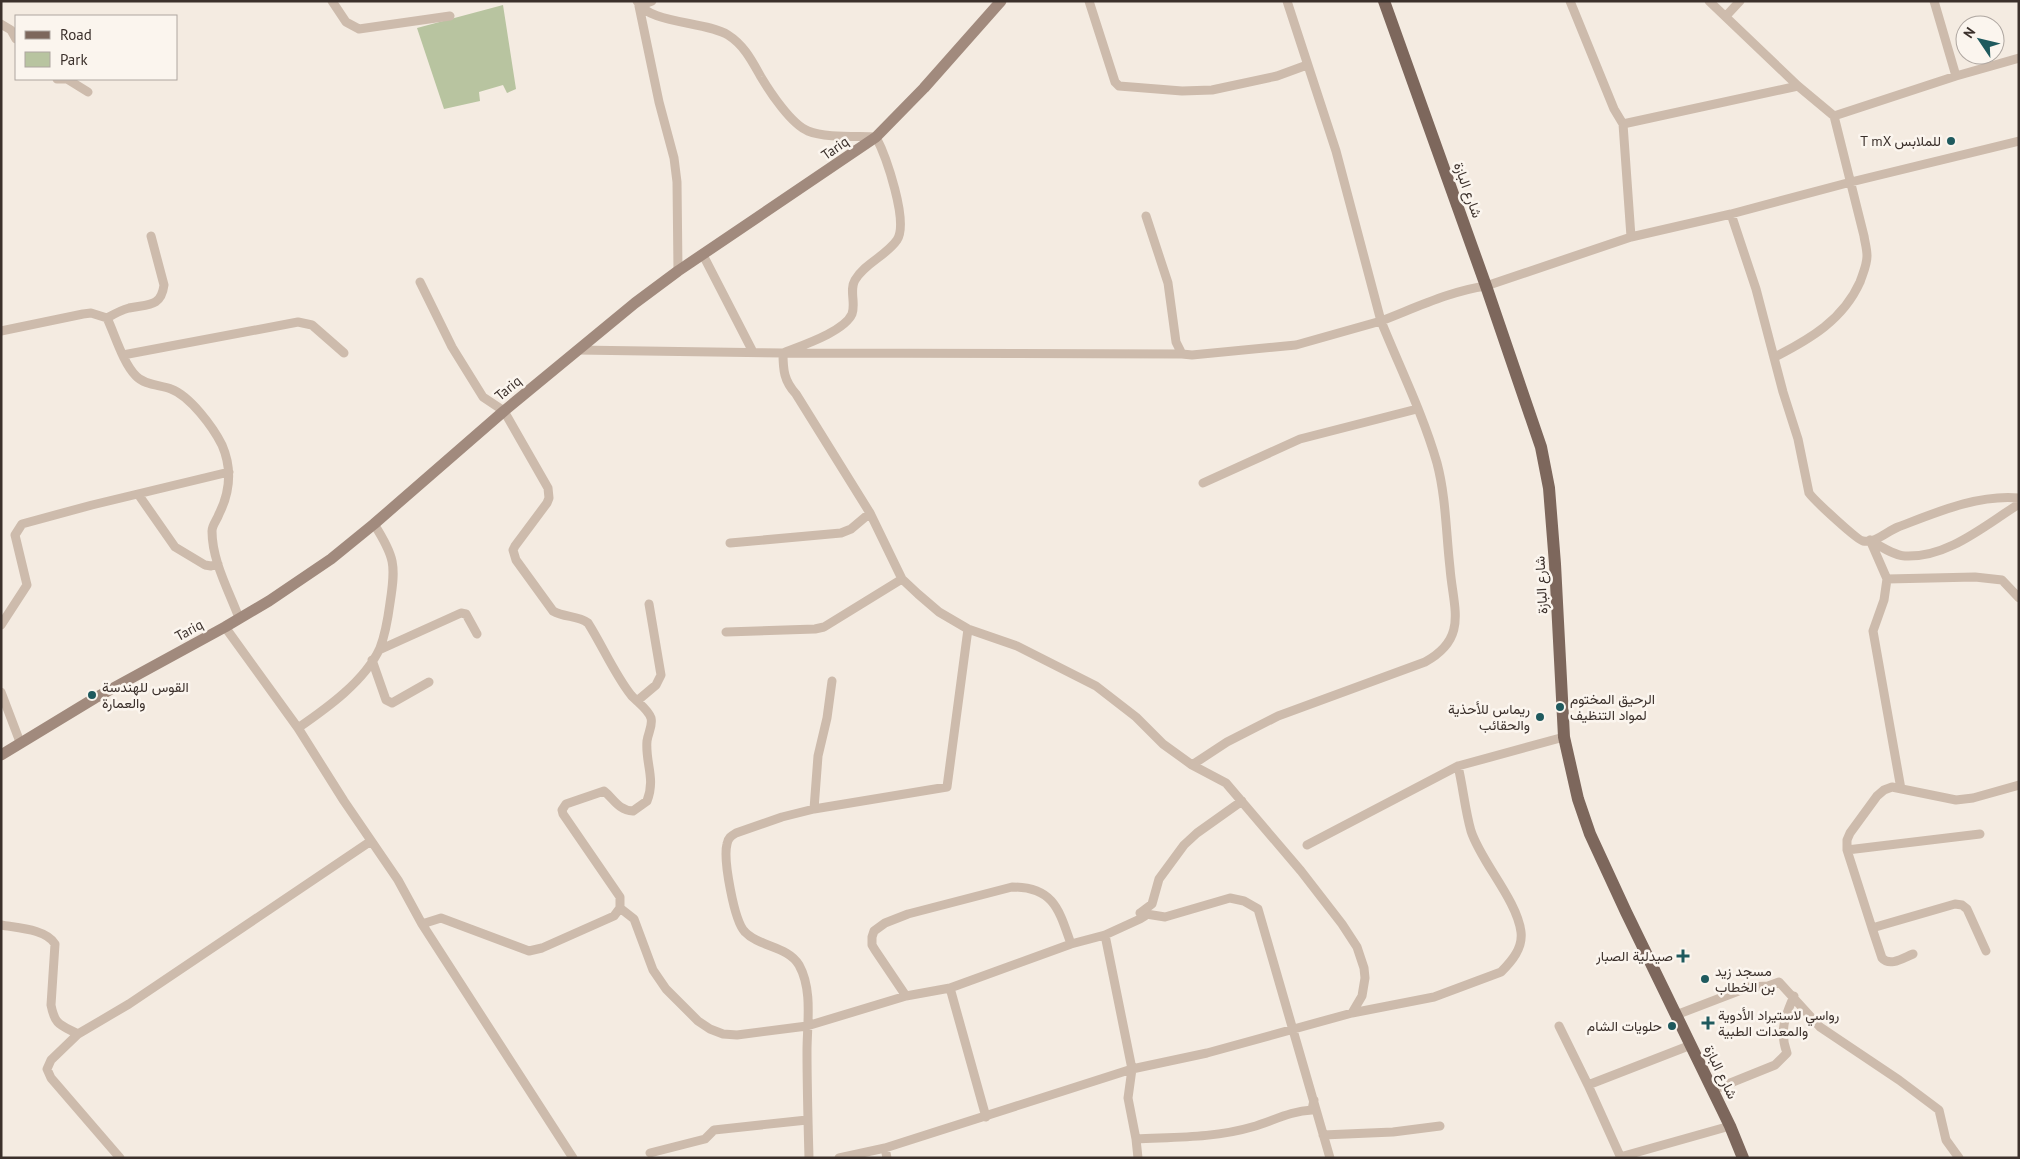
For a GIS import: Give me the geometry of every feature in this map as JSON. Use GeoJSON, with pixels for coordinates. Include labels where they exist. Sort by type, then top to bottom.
{"type":"FeatureCollection","features":[{"type":"Feature","properties":{"kind":"main road","name":"Tariq"},"geometry":{"type":"LineString","coordinates":[[1,755],[95,698],[269,601],[330,559],[374,524],[577,350],[678,271],[876,137],[924,88],[1001,1]]}},
{"type":"Feature","properties":{"kind":"main road","name":"شارع البازة"},"geometry":{"type":"LineString","coordinates":[[1384,1],[1486,286],[1541,447],[1547,480],[1555,564],[1564,737],[1578,799],[1590,834],[1713,1090],[1743,1158]]}},
{"type":"Feature","properties":{"kind":"street"},"geometry":{"type":"LineString","coordinates":[[332,1],[346,22],[359,29],[450,16]]}},
{"type":"Feature","properties":{"kind":"street"},"geometry":{"type":"LineString","coordinates":[[638,4],[652,1]]}},
{"type":"Feature","properties":{"kind":"street"},"geometry":{"type":"LineString","coordinates":[[1089,1],[1115,82],[1119,86],[1182,91],[1212,90],[1277,76],[1307,65]]}},
{"type":"Feature","properties":{"kind":"street"},"geometry":{"type":"LineString","coordinates":[[1192,765],[1227,742],[1278,716],[1425,662],[1437,655],[1452,638],[1456,611],[1450,569],[1444,497],[1437,463],[1381,321],[1336,151],[1287,1]]}},
{"type":"Feature","properties":{"kind":"street"},"geometry":{"type":"LineString","coordinates":[[1570,1],[1614,109],[1623,124],[1631,237]]}},
{"type":"Feature","properties":{"kind":"street"},"geometry":{"type":"LineString","coordinates":[[1709,1],[1798,86],[1834,116],[1867,255],[1860,282],[1849,303],[1834,321],[1809,340],[1775,357]]}},
{"type":"Feature","properties":{"kind":"street"},"geometry":{"type":"LineString","coordinates":[[1726,16],[1740,1]]}},
{"type":"Feature","properties":{"kind":"street"},"geometry":{"type":"LineString","coordinates":[[1934,1],[1956,76]]}},
{"type":"Feature","properties":{"kind":"street"},"geometry":{"type":"LineString","coordinates":[[638,4],[654,15],[721,31],[733,38],[750,58],[765,85],[794,122],[802,128],[821,134],[876,137],[882,148],[895,189],[901,225],[898,239],[864,269],[854,282],[852,314],[845,323],[818,339],[782,353]]}},
{"type":"Feature","properties":{"kind":"street"},"geometry":{"type":"LineString","coordinates":[[638,4],[659,102],[674,158],[677,182],[678,271]]}},
{"type":"Feature","properties":{"kind":"street"},"geometry":{"type":"LineString","coordinates":[[1,24],[11,30],[15,37]]}},
{"type":"Feature","properties":{"kind":"street"},"geometry":{"type":"LineString","coordinates":[[1834,116],[1956,76],[2019,58]]}},
{"type":"Feature","properties":{"kind":"street"},"geometry":{"type":"LineString","coordinates":[[69,80],[88,92]]}},
{"type":"Feature","properties":{"kind":"street"},"geometry":{"type":"LineString","coordinates":[[1623,124],[1798,86]]}},
{"type":"Feature","properties":{"kind":"street"},"geometry":{"type":"LineString","coordinates":[[577,350],[782,353],[1182,354],[1192,356],[1296,345],[1381,321],[1471,288],[1486,286],[1631,237],[1731,214],[2019,140]]}},
{"type":"Feature","properties":{"kind":"street"},"geometry":{"type":"LineString","coordinates":[[1731,214],[1756,289],[1783,392],[1798,439],[1809,493],[1854,537],[1863,541],[1881,537],[1894,529],[1949,508],[2002,496],[2019,498]]}},
{"type":"Feature","properties":{"kind":"street"},"geometry":{"type":"LineString","coordinates":[[1146,216],[1168,283],[1176,342],[1182,354]]}},
{"type":"Feature","properties":{"kind":"street"},"geometry":{"type":"LineString","coordinates":[[1,331],[91,313],[107,318],[128,308],[154,303],[163,293],[164,285],[151,236]]}},
{"type":"Feature","properties":{"kind":"street"},"geometry":{"type":"LineString","coordinates":[[703,255],[753,352]]}},
{"type":"Feature","properties":{"kind":"street"},"geometry":{"type":"LineString","coordinates":[[420,282],[452,347],[483,397],[504,411],[543,476],[549,493],[547,503],[513,550],[516,560],[554,611],[561,615],[579,617],[588,623],[622,681],[648,713],[652,724],[647,741],[652,782],[647,801],[638,809],[628,811],[618,806],[604,791],[599,791],[566,804],[562,810],[618,893],[621,903],[614,916],[542,948],[529,951],[441,918],[422,924]]}},
{"type":"Feature","properties":{"kind":"street"},"geometry":{"type":"LineString","coordinates":[[107,318],[123,355],[136,377],[174,390],[199,412],[214,430],[222,446],[229,472],[229,485],[226,498],[212,528],[212,545],[239,618]]}},
{"type":"Feature","properties":{"kind":"street"},"geometry":{"type":"LineString","coordinates":[[123,355],[298,322],[312,325],[344,353]]}},
{"type":"Feature","properties":{"kind":"street"},"geometry":{"type":"LineString","coordinates":[[782,353],[787,385],[796,394],[870,513],[902,579],[934,608],[968,629],[1017,646],[1096,686],[1136,717],[1163,744],[1192,765],[1226,783],[1329,906],[1357,947],[1364,968],[1364,978],[1362,996],[1352,1013]]}},
{"type":"Feature","properties":{"kind":"street"},"geometry":{"type":"LineString","coordinates":[[1203,483],[1300,439],[1417,409]]}},
{"type":"Feature","properties":{"kind":"street"},"geometry":{"type":"LineString","coordinates":[[1,625],[27,585],[15,535],[22,524],[229,472]]}},
{"type":"Feature","properties":{"kind":"street"},"geometry":{"type":"LineString","coordinates":[[138,494],[175,547],[205,565],[218,564]]}},
{"type":"Feature","properties":{"kind":"street"},"geometry":{"type":"LineString","coordinates":[[1870,540],[1885,549],[1904,556],[1933,553],[1960,541],[2019,504]]}},
{"type":"Feature","properties":{"kind":"street"},"geometry":{"type":"LineString","coordinates":[[730,543],[842,533],[851,529],[870,513]]}},
{"type":"Feature","properties":{"kind":"street"},"geometry":{"type":"LineString","coordinates":[[298,728],[341,698],[379,650],[389,613],[395,569],[388,547],[374,524]]}},
{"type":"Feature","properties":{"kind":"street"},"geometry":{"type":"LineString","coordinates":[[1870,540],[1887,578],[1884,600],[1873,631],[1901,789]]}},
{"type":"Feature","properties":{"kind":"street"},"geometry":{"type":"LineString","coordinates":[[1887,578],[1975,577],[2002,580],[2019,598]]}},
{"type":"Feature","properties":{"kind":"street"},"geometry":{"type":"LineString","coordinates":[[726,632],[815,629],[824,627],[902,579]]}},
{"type":"Feature","properties":{"kind":"street"},"geometry":{"type":"LineString","coordinates":[[637,701],[656,685],[661,675],[649,604]]}},
{"type":"Feature","properties":{"kind":"street"},"geometry":{"type":"LineString","coordinates":[[379,650],[461,613],[466,614],[476,634]]}},
{"type":"Feature","properties":{"kind":"street"},"geometry":{"type":"LineString","coordinates":[[225,627],[298,728],[398,880],[422,924],[572,1158]]}},
{"type":"Feature","properties":{"kind":"street"},"geometry":{"type":"LineString","coordinates":[[809,1158],[807,1120],[808,1001],[800,967],[789,956],[745,932],[736,918],[726,847],[730,837],[736,833],[782,817],[814,809],[947,787],[968,629]]}},
{"type":"Feature","properties":{"kind":"street"},"geometry":{"type":"LineString","coordinates":[[372,660],[386,700],[389,702],[392,703],[430,682]]}},
{"type":"Feature","properties":{"kind":"street"},"geometry":{"type":"LineString","coordinates":[[814,809],[818,756],[827,718],[832,681]]}},
{"type":"Feature","properties":{"kind":"street"},"geometry":{"type":"LineString","coordinates":[[1,692],[20,742]]}},
{"type":"Feature","properties":{"kind":"street"},"geometry":{"type":"LineString","coordinates":[[1307,845],[1458,766],[1564,737]]}},
{"type":"Feature","properties":{"kind":"street"},"geometry":{"type":"LineString","coordinates":[[839,1158],[885,1148],[1132,1069],[1207,1054],[1352,1013],[1434,997],[1501,972],[1520,946],[1521,932],[1514,913],[1472,832],[1458,766]]}},
{"type":"Feature","properties":{"kind":"street"},"geometry":{"type":"LineString","coordinates":[[1913,954],[1890,962],[1885,961],[1872,928],[1848,850],[1847,840],[1850,833],[1877,796],[1884,790],[1892,787],[1956,800],[1973,798],[2019,785]]}},
{"type":"Feature","properties":{"kind":"street"},"geometry":{"type":"LineString","coordinates":[[1140,913],[1152,904],[1158,879],[1184,845],[1197,833],[1242,801]]}},
{"type":"Feature","properties":{"kind":"street"},"geometry":{"type":"LineString","coordinates":[[1848,850],[1980,834]]}},
{"type":"Feature","properties":{"kind":"street"},"geometry":{"type":"LineString","coordinates":[[120,1158],[51,1078],[47,1069],[51,1060],[78,1034],[130,1004],[372,841]]}},
{"type":"Feature","properties":{"kind":"street"},"geometry":{"type":"LineString","coordinates":[[906,996],[875,950],[872,944],[872,937],[879,926],[908,914],[1012,887],[1027,887],[1040,892],[1052,901],[1060,913],[1071,944]]}},
{"type":"Feature","properties":{"kind":"street"},"geometry":{"type":"LineString","coordinates":[[1140,913],[1166,917],[1230,898],[1244,901],[1258,909],[1291,1030],[1314,1100],[1330,1158]]}},
{"type":"Feature","properties":{"kind":"street"},"geometry":{"type":"LineString","coordinates":[[1872,928],[1955,904],[1962,905],[1967,909],[1986,951]]}},
{"type":"Feature","properties":{"kind":"street"},"geometry":{"type":"LineString","coordinates":[[620,908],[634,919],[653,970],[666,989],[698,1021],[710,1029],[723,1034],[737,1035],[807,1026],[906,996],[950,988],[1071,944],[1104,935],[1145,916],[1140,913]]}},
{"type":"Feature","properties":{"kind":"street"},"geometry":{"type":"LineString","coordinates":[[1,924],[51,938],[55,944],[51,1005],[53,1014],[56,1022],[78,1034]]}},
{"type":"Feature","properties":{"kind":"street"},"geometry":{"type":"LineString","coordinates":[[1104,935],[1132,1069],[1128,1098],[1138,1158]]}},
{"type":"Feature","properties":{"kind":"street"},"geometry":{"type":"LineString","coordinates":[[1676,1015],[1749,987],[1768,986],[1779,982],[1820,1026],[1939,1110],[1946,1140],[1959,1158]]}},
{"type":"Feature","properties":{"kind":"street"},"geometry":{"type":"LineString","coordinates":[[950,988],[986,1117]]}},
{"type":"Feature","properties":{"kind":"street"},"geometry":{"type":"LineString","coordinates":[[1713,1090],[1775,1065],[1782,1059],[1787,1053],[1782,1040],[1786,1014],[1794,996]]}},
{"type":"Feature","properties":{"kind":"street"},"geometry":{"type":"LineString","coordinates":[[1559,1026],[1620,1157],[1730,1126]]}},
{"type":"Feature","properties":{"kind":"street"},"geometry":{"type":"LineString","coordinates":[[1588,1085],[1691,1045]]}},
{"type":"Feature","properties":{"kind":"street"},"geometry":{"type":"LineString","coordinates":[[1136,1139],[1218,1134],[1252,1128],[1288,1113],[1312,1110],[1314,1100]]}},
{"type":"Feature","properties":{"kind":"street"},"geometry":{"type":"LineString","coordinates":[[650,1153],[705,1139],[714,1130],[807,1120]]}},
{"type":"Feature","properties":{"kind":"street"},"geometry":{"type":"LineString","coordinates":[[1323,1135],[1393,1132],[1440,1126]]}},
{"type":"Feature","properties":{"kind":"street"},"geometry":{"type":"LineString","coordinates":[[885,1148],[887,1158]]}},
{"type":"Feature","properties":{"kind":"green space"},"geometry":{"type":"Polygon","coordinates":[[[503,5],[516,89],[507,93],[503,85],[479,92],[480,101],[444,109],[417,28],[503,5]]]}},
{"type":"Feature","properties":{"kind":"place","name":"T mX للملابس"},"geometry":{"type":"Point","coordinates":[1951,141]}},
{"type":"Feature","properties":{"kind":"place","name":"القوس للهندسة والعمارة"},"geometry":{"type":"Point","coordinates":[92,695]}},
{"type":"Feature","properties":{"kind":"place","name":"الرحيق المختوم لمواد التنظيف"},"geometry":{"type":"Point","coordinates":[1560,707]}},
{"type":"Feature","properties":{"kind":"place","name":"ريماس للأحذية والحقائب"},"geometry":{"type":"Point","coordinates":[1540,717]}},
{"type":"Feature","properties":{"kind":"place","name":"صيدلية الصبار"},"geometry":{"type":"Point","coordinates":[1683,956]}},
{"type":"Feature","properties":{"kind":"place","name":"مسجد زيد بن الخطاب"},"geometry":{"type":"Point","coordinates":[1705,979]}},
{"type":"Feature","properties":{"kind":"place","name":"رواسي لاستيراد الأدوية والمعدات الطبية"},"geometry":{"type":"Point","coordinates":[1708,1023]}},
{"type":"Feature","properties":{"kind":"place","name":"حلويات الشام"},"geometry":{"type":"Point","coordinates":[1672,1026]}}]}
